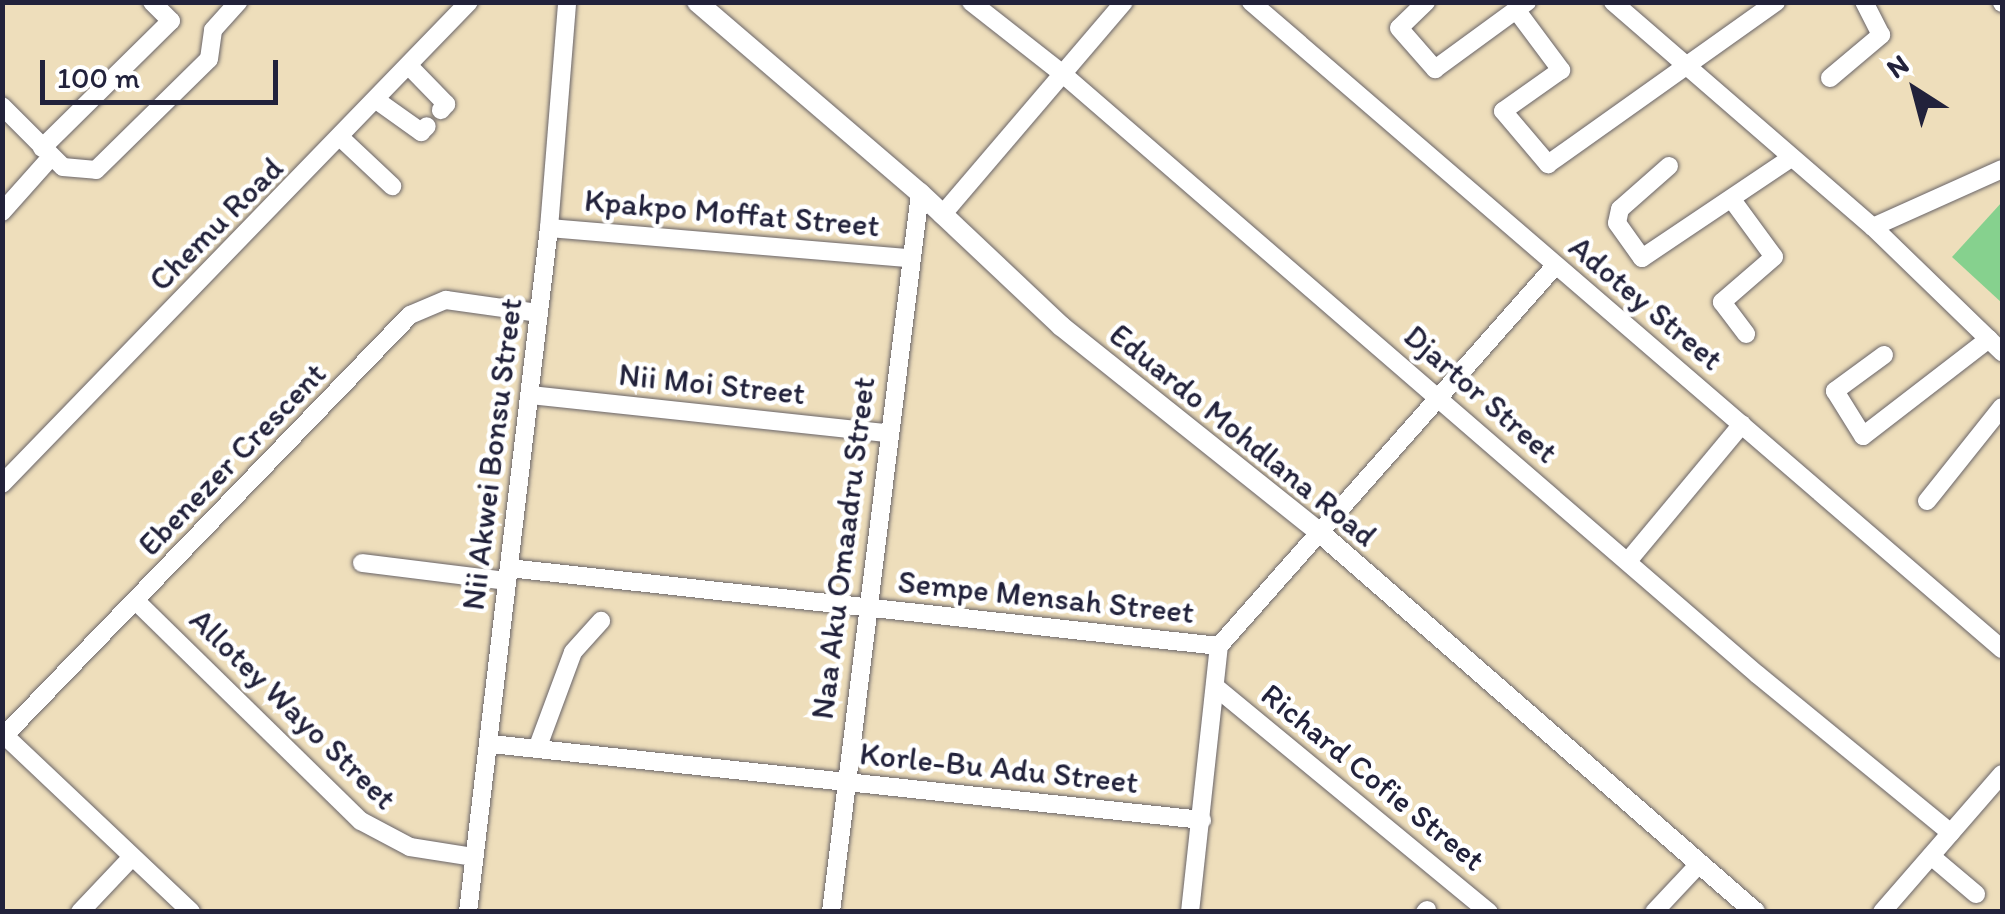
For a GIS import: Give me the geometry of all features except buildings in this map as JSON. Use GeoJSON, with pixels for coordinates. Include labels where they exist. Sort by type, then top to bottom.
{"type":"FeatureCollection","features":[{"type":"Feature","properties":{"kind":"main road","name":"Eduardo Mohdlana Road"},"geometry":{"type":"LineString","coordinates":[[696,2],[920,193],[1061,326],[1318,531],[1755,912]]}},
{"type":"Feature","properties":{"kind":"street"},"geometry":{"type":"LineString","coordinates":[[2,212],[47,153],[172,21],[152,2]]}},
{"type":"Feature","properties":{"kind":"street"},"geometry":{"type":"LineString","coordinates":[[2,106],[47,153],[72,172],[111,161],[209,60],[213,30],[238,2]]}},
{"type":"Feature","properties":{"kind":"street","name":"Chemu Road"},"geometry":{"type":"LineString","coordinates":[[2,484],[378,102],[470,2]]}},
{"type":"Feature","properties":{"kind":"street","name":"Nii Akwei Bonsu Street"},"geometry":{"type":"LineString","coordinates":[[468,912],[491,744],[549,228],[566,2]]}},
{"type":"Feature","properties":{"kind":"street","name":"Djartor Street"},"geometry":{"type":"LineString","coordinates":[[971,2],[1064,75],[1950,833]]}},
{"type":"Feature","properties":{"kind":"street"},"geometry":{"type":"LineString","coordinates":[[942,215],[1124,2]]}},
{"type":"Feature","properties":{"kind":"street","name":"Adotey Street"},"geometry":{"type":"LineString","coordinates":[[1251,2],[2002,649]]}},
{"type":"Feature","properties":{"kind":"street"},"geometry":{"type":"LineString","coordinates":[[1426,2],[1398,28],[1435,70],[1522,6],[1561,70],[1502,112],[1548,164],[1776,2]]}},
{"type":"Feature","properties":{"kind":"street"},"geometry":{"type":"LineString","coordinates":[[1613,2],[1874,227],[1996,346],[1863,436],[1836,391],[1884,354]]}},
{"type":"Feature","properties":{"kind":"street"},"geometry":{"type":"LineString","coordinates":[[1830,78],[1881,35],[1864,2]]}},
{"type":"Feature","properties":{"kind":"street"},"geometry":{"type":"LineString","coordinates":[[410,67],[446,104],[441,110]]}},
{"type":"Feature","properties":{"kind":"street"},"geometry":{"type":"LineString","coordinates":[[378,102],[421,132],[427,126]]}},
{"type":"Feature","properties":{"kind":"street"},"geometry":{"type":"LineString","coordinates":[[342,139],[392,186]]}},
{"type":"Feature","properties":{"kind":"street"},"geometry":{"type":"LineString","coordinates":[[1670,166],[1620,209],[1617,223],[1642,258],[1734,201],[1790,158]]}},
{"type":"Feature","properties":{"kind":"street"},"geometry":{"type":"LineString","coordinates":[[1874,227],[2002,169]]}},
{"type":"Feature","properties":{"kind":"street","name":"Naa Aku Omaadru Street"},"geometry":{"type":"LineString","coordinates":[[830,912],[865,606],[920,193]]}},
{"type":"Feature","properties":{"kind":"street"},"geometry":{"type":"LineString","coordinates":[[1734,201],[1774,257],[1722,302],[1746,334]]}},
{"type":"Feature","properties":{"kind":"street","name":"Kpakpo Moffat Street"},"geometry":{"type":"LineString","coordinates":[[549,228],[910,258]]}},
{"type":"Feature","properties":{"kind":"street"},"geometry":{"type":"LineString","coordinates":[[1190,912],[1218,690],[1219,646],[1555,266]]}},
{"type":"Feature","properties":{"kind":"street","name":"Ebenezer Crescent"},"geometry":{"type":"LineString","coordinates":[[3,735],[137,602],[410,315],[446,300],[538,313]]}},
{"type":"Feature","properties":{"kind":"street","name":"Nii Moi Street"},"geometry":{"type":"LineString","coordinates":[[530,396],[888,433]]}},
{"type":"Feature","properties":{"kind":"street"},"geometry":{"type":"LineString","coordinates":[[1926,502],[2002,406]]}},
{"type":"Feature","properties":{"kind":"street"},"geometry":{"type":"LineString","coordinates":[[1628,561],[1742,424]]}},
{"type":"Feature","properties":{"kind":"street","name":"Sempe Mensah Street"},"geometry":{"type":"LineString","coordinates":[[362,564],[865,606],[1219,646]]}},
{"type":"Feature","properties":{"kind":"street","name":"Allotey Wayo Street"},"geometry":{"type":"LineString","coordinates":[[137,602],[360,821],[410,847],[474,857]]}},
{"type":"Feature","properties":{"kind":"street"},"geometry":{"type":"LineString","coordinates":[[537,749],[573,652],[601,621]]}},
{"type":"Feature","properties":{"kind":"street","name":"Richard Cofie Street"},"geometry":{"type":"LineString","coordinates":[[1218,690],[1489,912]]}},
{"type":"Feature","properties":{"kind":"street"},"geometry":{"type":"LineString","coordinates":[[3,735],[192,912]]}},
{"type":"Feature","properties":{"kind":"street","name":"Korle-Bu Adu Street"},"geometry":{"type":"LineString","coordinates":[[491,744],[1202,820]]}},
{"type":"Feature","properties":{"kind":"street"},"geometry":{"type":"LineString","coordinates":[[1882,912],[2002,774]]}},
{"type":"Feature","properties":{"kind":"street"},"geometry":{"type":"LineString","coordinates":[[1930,856],[1976,894]]}},
{"type":"Feature","properties":{"kind":"street"},"geometry":{"type":"LineString","coordinates":[[80,912],[131,858]]}},
{"type":"Feature","properties":{"kind":"street"},"geometry":{"type":"LineString","coordinates":[[1654,912],[1700,862]]}},
{"type":"Feature","properties":{"kind":"green space"},"geometry":{"type":"Polygon","coordinates":[[[2002,202],[2002,303],[1952,257],[2002,202]]]}}]}
